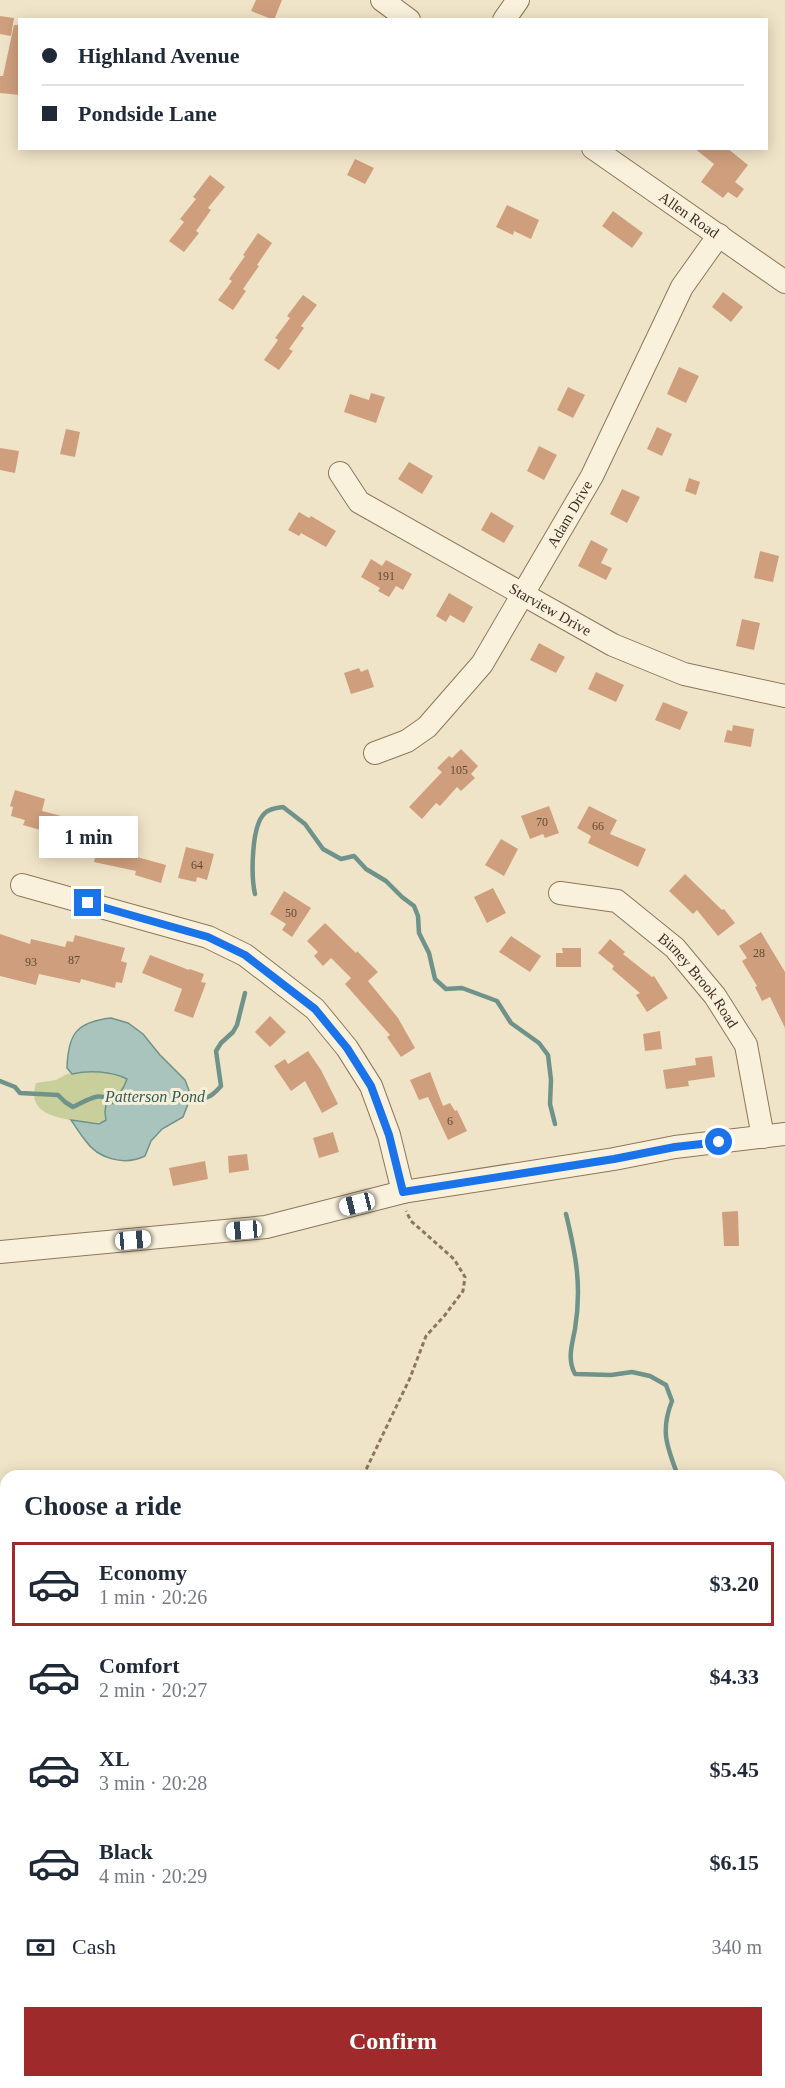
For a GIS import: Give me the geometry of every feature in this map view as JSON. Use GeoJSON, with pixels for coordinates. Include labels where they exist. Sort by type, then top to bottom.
{"type":"FeatureCollection","features":[{"type":"Feature","properties":{"kind":"street"},"geometry":{"type":"LineString","coordinates":[[382,0],[406,18]]}},
{"type":"Feature","properties":{"kind":"street"},"geometry":{"type":"LineString","coordinates":[[505,18],[518,0]]}},
{"type":"Feature","properties":{"kind":"street","name":"Allen Road"},"geometry":{"type":"LineString","coordinates":[[596,150],[785,282]]}},
{"type":"Feature","properties":{"kind":"street","name":"Adam Drive"},"geometry":{"type":"LineString","coordinates":[[375,753],[407,741],[427,727],[482,664],[592,476],[682,287],[719,235]]}},
{"type":"Feature","properties":{"kind":"street","name":"Starview Drive"},"geometry":{"type":"LineString","coordinates":[[340,473],[359,502],[614,645],[684,674],[783,689]]}},
{"type":"Feature","properties":{"kind":"street"},"geometry":{"type":"LineString","coordinates":[[22,885],[208,937],[245,955],[315,1009],[347,1048],[371,1086],[389,1135],[403,1192]]}},
{"type":"Feature","properties":{"kind":"street","name":"Birney Brook Road"},"geometry":{"type":"LineString","coordinates":[[560,893],[617,901],[675,948],[715,996],[746,1045],[774,1136]]}},
{"type":"Feature","properties":{"kind":"street"},"geometry":{"type":"LineString","coordinates":[[0,1252],[266,1227],[403,1192],[614,1159],[675,1147],[774,1136]]}},
{"type":"Feature","properties":{"kind":"path"},"geometry":{"type":"LineString","coordinates":[[366,1470],[410,1378],[426,1336],[463,1291],[465,1277],[454,1259],[411,1221],[403,1192]]}},
{"type":"Feature","properties":{"kind":"green space"},"geometry":{"type":"Polygon","coordinates":[[[88,1070],[120,1075],[127,1079],[120,1094],[106,1104],[107,1120],[96,1123],[52,1116],[39,1107],[35,1101],[36,1083],[56,1080],[67,1074],[88,1070]]]}},
{"type":"Feature","properties":{"kind":"water","name":"Patterson Pond"},"geometry":{"type":"Polygon","coordinates":[[[111,1018],[128,1023],[143,1034],[185,1080],[191,1096],[183,1117],[162,1129],[151,1141],[145,1156],[137,1159],[112,1159],[97,1152],[90,1147],[71,1120],[99,1124],[106,1120],[106,1104],[116,1097],[126,1083],[127,1079],[114,1074],[86,1072],[72,1074],[67,1068],[72,1038],[77,1031],[82,1026],[111,1018]]]}},
{"type":"Feature","properties":{"kind":"building"},"geometry":{"type":"Polygon","coordinates":[[[256,0],[282,0],[275,18],[251,11],[256,0]]]}},
{"type":"Feature","properties":{"kind":"building"},"geometry":{"type":"Polygon","coordinates":[[[0,16],[14,18],[11,36],[0,34],[0,16]]]}},
{"type":"Feature","properties":{"kind":"building"},"geometry":{"type":"Polygon","coordinates":[[[14,25],[18,25],[18,95],[0,93],[0,76],[3,76],[14,25]]]}},
{"type":"Feature","properties":{"kind":"building"},"geometry":{"type":"Polygon","coordinates":[[[696,150],[729,150],[748,165],[735,182],[744,189],[737,198],[728,192],[723,198],[701,182],[714,164],[696,150]]]}},
{"type":"Feature","properties":{"kind":"building"},"geometry":{"type":"Polygon","coordinates":[[[355,159],[374,168],[365,184],[347,175],[355,159]]]}},
{"type":"Feature","properties":{"kind":"building"},"geometry":{"type":"Polygon","coordinates":[[[210,175],[225,187],[208,208],[211,210],[196,231],[199,233],[184,252],[169,241],[184,222],[180,219],[196,199],[193,197],[210,175]]]}},
{"type":"Feature","properties":{"kind":"building"},"geometry":{"type":"Polygon","coordinates":[[[507,205],[539,220],[531,239],[514,231],[513,235],[496,227],[507,205]]]}},
{"type":"Feature","properties":{"kind":"building"},"geometry":{"type":"Polygon","coordinates":[[[613,211],[643,233],[632,248],[602,226],[613,211]]]}},
{"type":"Feature","properties":{"kind":"building"},"geometry":{"type":"Polygon","coordinates":[[[258,233],[272,243],[243,289],[246,291],[233,310],[218,300],[232,281],[229,279],[258,233]]]}},
{"type":"Feature","properties":{"kind":"building"},"geometry":{"type":"Polygon","coordinates":[[[723,292],[743,307],[731,322],[712,307],[723,292]]]}},
{"type":"Feature","properties":{"kind":"building"},"geometry":{"type":"Polygon","coordinates":[[[303,295],[317,305],[301,326],[304,328],[289,349],[293,351],[279,370],[264,360],[278,340],[275,338],[290,318],[287,316],[303,295]]]}},
{"type":"Feature","properties":{"kind":"building"},"geometry":{"type":"Polygon","coordinates":[[[679,367],[699,376],[686,403],[667,394],[679,367]]]}},
{"type":"Feature","properties":{"kind":"building"},"geometry":{"type":"Polygon","coordinates":[[[568,387],[585,395],[573,418],[557,410],[568,387]]]}},
{"type":"Feature","properties":{"kind":"building"},"geometry":{"type":"Polygon","coordinates":[[[371,393],[385,397],[376,423],[344,412],[350,394],[369,400],[371,393]]]}},
{"type":"Feature","properties":{"kind":"building"},"geometry":{"type":"Polygon","coordinates":[[[657,427],[672,434],[662,456],[647,449],[657,427]]]}},
{"type":"Feature","properties":{"kind":"building"},"geometry":{"type":"Polygon","coordinates":[[[66,429],[80,432],[75,457],[60,454],[66,429]]]}},
{"type":"Feature","properties":{"kind":"building"},"geometry":{"type":"Polygon","coordinates":[[[539,446],[557,455],[544,480],[527,471],[539,446]]]}},
{"type":"Feature","properties":{"kind":"building"},"geometry":{"type":"Polygon","coordinates":[[[0,448],[19,451],[15,473],[0,470],[0,448]]]}},
{"type":"Feature","properties":{"kind":"building"},"geometry":{"type":"Polygon","coordinates":[[[409,462],[433,476],[422,494],[398,479],[409,462]]]}},
{"type":"Feature","properties":{"kind":"building"},"geometry":{"type":"Polygon","coordinates":[[[689,478],[700,482],[696,495],[685,491],[689,478]]]}},
{"type":"Feature","properties":{"kind":"building"},"geometry":{"type":"Polygon","coordinates":[[[622,489],[640,497],[627,523],[610,514],[622,489]]]}},
{"type":"Feature","properties":{"kind":"building"},"geometry":{"type":"Polygon","coordinates":[[[299,512],[309,518],[311,516],[336,531],[326,547],[301,533],[299,536],[288,530],[299,512]]]}},
{"type":"Feature","properties":{"kind":"building"},"geometry":{"type":"Polygon","coordinates":[[[491,512],[514,526],[504,543],[481,530],[491,512]]]}},
{"type":"Feature","properties":{"kind":"building"},"geometry":{"type":"Polygon","coordinates":[[[591,540],[608,549],[601,563],[612,568],[606,580],[578,566],[591,540]]]}},
{"type":"Feature","properties":{"kind":"building"},"geometry":{"type":"Polygon","coordinates":[[[760,551],[779,556],[773,582],[754,578],[760,551]]]}},
{"type":"Feature","properties":{"kind":"building"},"geometry":{"type":"Polygon","coordinates":[[[371,559],[382,566],[386,560],[412,574],[403,590],[396,586],[389,597],[378,591],[380,588],[361,577],[371,559]]]}},
{"type":"Feature","properties":{"kind":"building"},"geometry":{"type":"Polygon","coordinates":[[[449,593],[473,607],[464,623],[450,615],[446,622],[436,616],[449,593]]]}},
{"type":"Feature","properties":{"kind":"building"},"geometry":{"type":"Polygon","coordinates":[[[742,619],[760,623],[754,650],[736,646],[742,619]]]}},
{"type":"Feature","properties":{"kind":"building"},"geometry":{"type":"Polygon","coordinates":[[[539,643],[565,657],[556,673],[530,660],[539,643]]]}},
{"type":"Feature","properties":{"kind":"building"},"geometry":{"type":"Polygon","coordinates":[[[359,668],[361,672],[368,669],[374,687],[351,694],[344,673],[359,668]]]}},
{"type":"Feature","properties":{"kind":"building"},"geometry":{"type":"Polygon","coordinates":[[[596,672],[624,685],[616,702],[588,689],[596,672]]]}},
{"type":"Feature","properties":{"kind":"building"},"geometry":{"type":"Polygon","coordinates":[[[663,702],[688,712],[680,730],[655,720],[663,702]]]}},
{"type":"Feature","properties":{"kind":"building"},"geometry":{"type":"Polygon","coordinates":[[[733,725],[754,729],[751,747],[724,742],[727,730],[732,731],[733,725]]]}},
{"type":"Feature","properties":{"kind":"building"},"geometry":{"type":"Polygon","coordinates":[[[461,749],[478,766],[471,774],[475,778],[461,791],[457,787],[440,806],[436,803],[422,819],[409,807],[442,772],[437,768],[449,756],[452,758],[461,749]]]}},
{"type":"Feature","properties":{"kind":"building"},"geometry":{"type":"Polygon","coordinates":[[[15,790],[45,799],[42,811],[80,821],[75,840],[23,825],[25,820],[11,816],[13,807],[10,806],[15,790]]]}},
{"type":"Feature","properties":{"kind":"building"},"geometry":{"type":"Polygon","coordinates":[[[549,806],[559,833],[545,838],[543,834],[530,839],[521,816],[549,806]]]}},
{"type":"Feature","properties":{"kind":"building"},"geometry":{"type":"Polygon","coordinates":[[[589,806],[617,820],[610,834],[646,849],[638,867],[588,843],[591,836],[577,828],[589,806]]]}},
{"type":"Feature","properties":{"kind":"building"},"geometry":{"type":"Polygon","coordinates":[[[104,838],[117,841],[116,848],[120,849],[119,852],[166,865],[161,883],[135,875],[136,871],[94,862],[98,844],[102,845],[104,838]]]}},
{"type":"Feature","properties":{"kind":"building"},"geometry":{"type":"Polygon","coordinates":[[[501,839],[518,849],[504,876],[485,865],[501,839]]]}},
{"type":"Feature","properties":{"kind":"building"},"geometry":{"type":"Polygon","coordinates":[[[186,847],[214,854],[207,880],[197,877],[196,882],[178,878],[186,847]]]}},
{"type":"Feature","properties":{"kind":"building"},"geometry":{"type":"Polygon","coordinates":[[[685,874],[722,910],[724,909],[735,923],[718,936],[697,910],[693,914],[669,891],[685,874]]]}},
{"type":"Feature","properties":{"kind":"building"},"geometry":{"type":"Polygon","coordinates":[[[493,888],[506,913],[487,923],[474,897],[493,888]]]}},
{"type":"Feature","properties":{"kind":"building"},"geometry":{"type":"Polygon","coordinates":[[[284,891],[311,908],[292,937],[282,930],[286,924],[270,914],[284,891]]]}},
{"type":"Feature","properties":{"kind":"building"},"geometry":{"type":"Polygon","coordinates":[[[325,923],[378,972],[368,981],[398,1018],[415,1048],[401,1057],[387,1037],[390,1035],[345,984],[351,978],[331,958],[323,966],[314,956],[318,952],[307,941],[325,923]]]}},
{"type":"Feature","properties":{"kind":"building"},"geometry":{"type":"Polygon","coordinates":[[[761,932],[785,972],[785,1028],[770,997],[762,1001],[755,987],[757,986],[742,961],[747,958],[739,946],[761,932]]]}},
{"type":"Feature","properties":{"kind":"building"},"geometry":{"type":"Polygon","coordinates":[[[0,934],[30,944],[31,939],[65,947],[67,941],[73,942],[75,935],[125,948],[121,961],[127,963],[122,983],[116,982],[115,988],[81,979],[80,983],[39,974],[36,985],[0,976],[0,934]]]}},
{"type":"Feature","properties":{"kind":"building"},"geometry":{"type":"Polygon","coordinates":[[[511,936],[541,956],[530,972],[499,952],[511,936]]]}},
{"type":"Feature","properties":{"kind":"building"},"geometry":{"type":"Polygon","coordinates":[[[610,939],[625,952],[623,954],[652,977],[654,976],[668,998],[647,1012],[636,995],[640,993],[612,969],[614,966],[598,953],[610,939]]]}},
{"type":"Feature","properties":{"kind":"building"},"geometry":{"type":"Polygon","coordinates":[[[562,948],[581,948],[581,967],[556,967],[556,953],[563,953],[562,948]]]}},
{"type":"Feature","properties":{"kind":"building"},"geometry":{"type":"Polygon","coordinates":[[[150,955],[204,974],[201,982],[206,983],[193,1018],[174,1011],[182,989],[142,973],[150,955]]]}},
{"type":"Feature","properties":{"kind":"building"},"geometry":{"type":"Polygon","coordinates":[[[270,1016],[286,1032],[270,1047],[255,1032],[270,1016]]]}},
{"type":"Feature","properties":{"kind":"building"},"geometry":{"type":"Polygon","coordinates":[[[660,1031],[662,1049],[645,1051],[643,1034],[660,1031]]]}},
{"type":"Feature","properties":{"kind":"building"},"geometry":{"type":"Polygon","coordinates":[[[308,1051],[321,1070],[338,1104],[322,1113],[305,1081],[291,1091],[274,1066],[285,1059],[288,1064],[308,1051]]]}},
{"type":"Feature","properties":{"kind":"building"},"geometry":{"type":"Polygon","coordinates":[[[712,1056],[715,1077],[688,1081],[689,1086],[666,1089],[663,1070],[696,1065],[695,1058],[712,1056]]]}},
{"type":"Feature","properties":{"kind":"building"},"geometry":{"type":"Polygon","coordinates":[[[430,1072],[443,1106],[450,1103],[455,1111],[457,1110],[467,1131],[448,1140],[428,1097],[419,1100],[410,1080],[430,1072]]]}},
{"type":"Feature","properties":{"kind":"building"},"geometry":{"type":"Polygon","coordinates":[[[333,1132],[339,1152],[319,1158],[313,1138],[333,1132]]]}},
{"type":"Feature","properties":{"kind":"building"},"geometry":{"type":"Polygon","coordinates":[[[247,1154],[249,1170],[229,1173],[228,1156],[247,1154]]]}},
{"type":"Feature","properties":{"kind":"building"},"geometry":{"type":"Polygon","coordinates":[[[205,1161],[208,1179],[173,1186],[169,1168],[205,1161]]]}},
{"type":"Feature","properties":{"kind":"building"},"geometry":{"type":"Polygon","coordinates":[[[738,1211],[739,1246],[724,1246],[722,1212],[738,1211]]]}},
{"type":"Feature","properties":{"kind":"waterway"},"geometry":{"type":"LineString","coordinates":[[255,894],[253,864],[257,828],[260,819],[267,811],[283,807],[305,824],[323,849],[341,859],[354,856],[366,869],[386,881],[414,906],[418,916],[419,933],[429,953],[435,979],[446,989],[462,988],[497,1001],[511,1023],[539,1043],[548,1055],[551,1080],[550,1104],[555,1124]]}},
{"type":"Feature","properties":{"kind":"waterway"},"geometry":{"type":"LineString","coordinates":[[187,1095],[206,1098],[221,1086],[216,1051],[237,1025],[245,993]]}},
{"type":"Feature","properties":{"kind":"waterway"},"geometry":{"type":"LineString","coordinates":[[0,1081],[15,1087],[20,1093],[58,1095],[73,1107],[97,1097],[116,1102]]}},
{"type":"Feature","properties":{"kind":"waterway"},"geometry":{"type":"LineString","coordinates":[[566,1214],[578,1285],[577,1314],[571,1352],[571,1363],[575,1374],[611,1375],[632,1372],[650,1376],[666,1385],[672,1401],[666,1421],[666,1439],[676,1470]]}},
{"type":"Feature","properties":{"kind":"route"},"geometry":{"type":"LineString","coordinates":[[88,903],[208,937],[245,955],[315,1009],[347,1048],[371,1086],[389,1135],[403,1192],[614,1159],[675,1147],[719,1142]]}}]}
